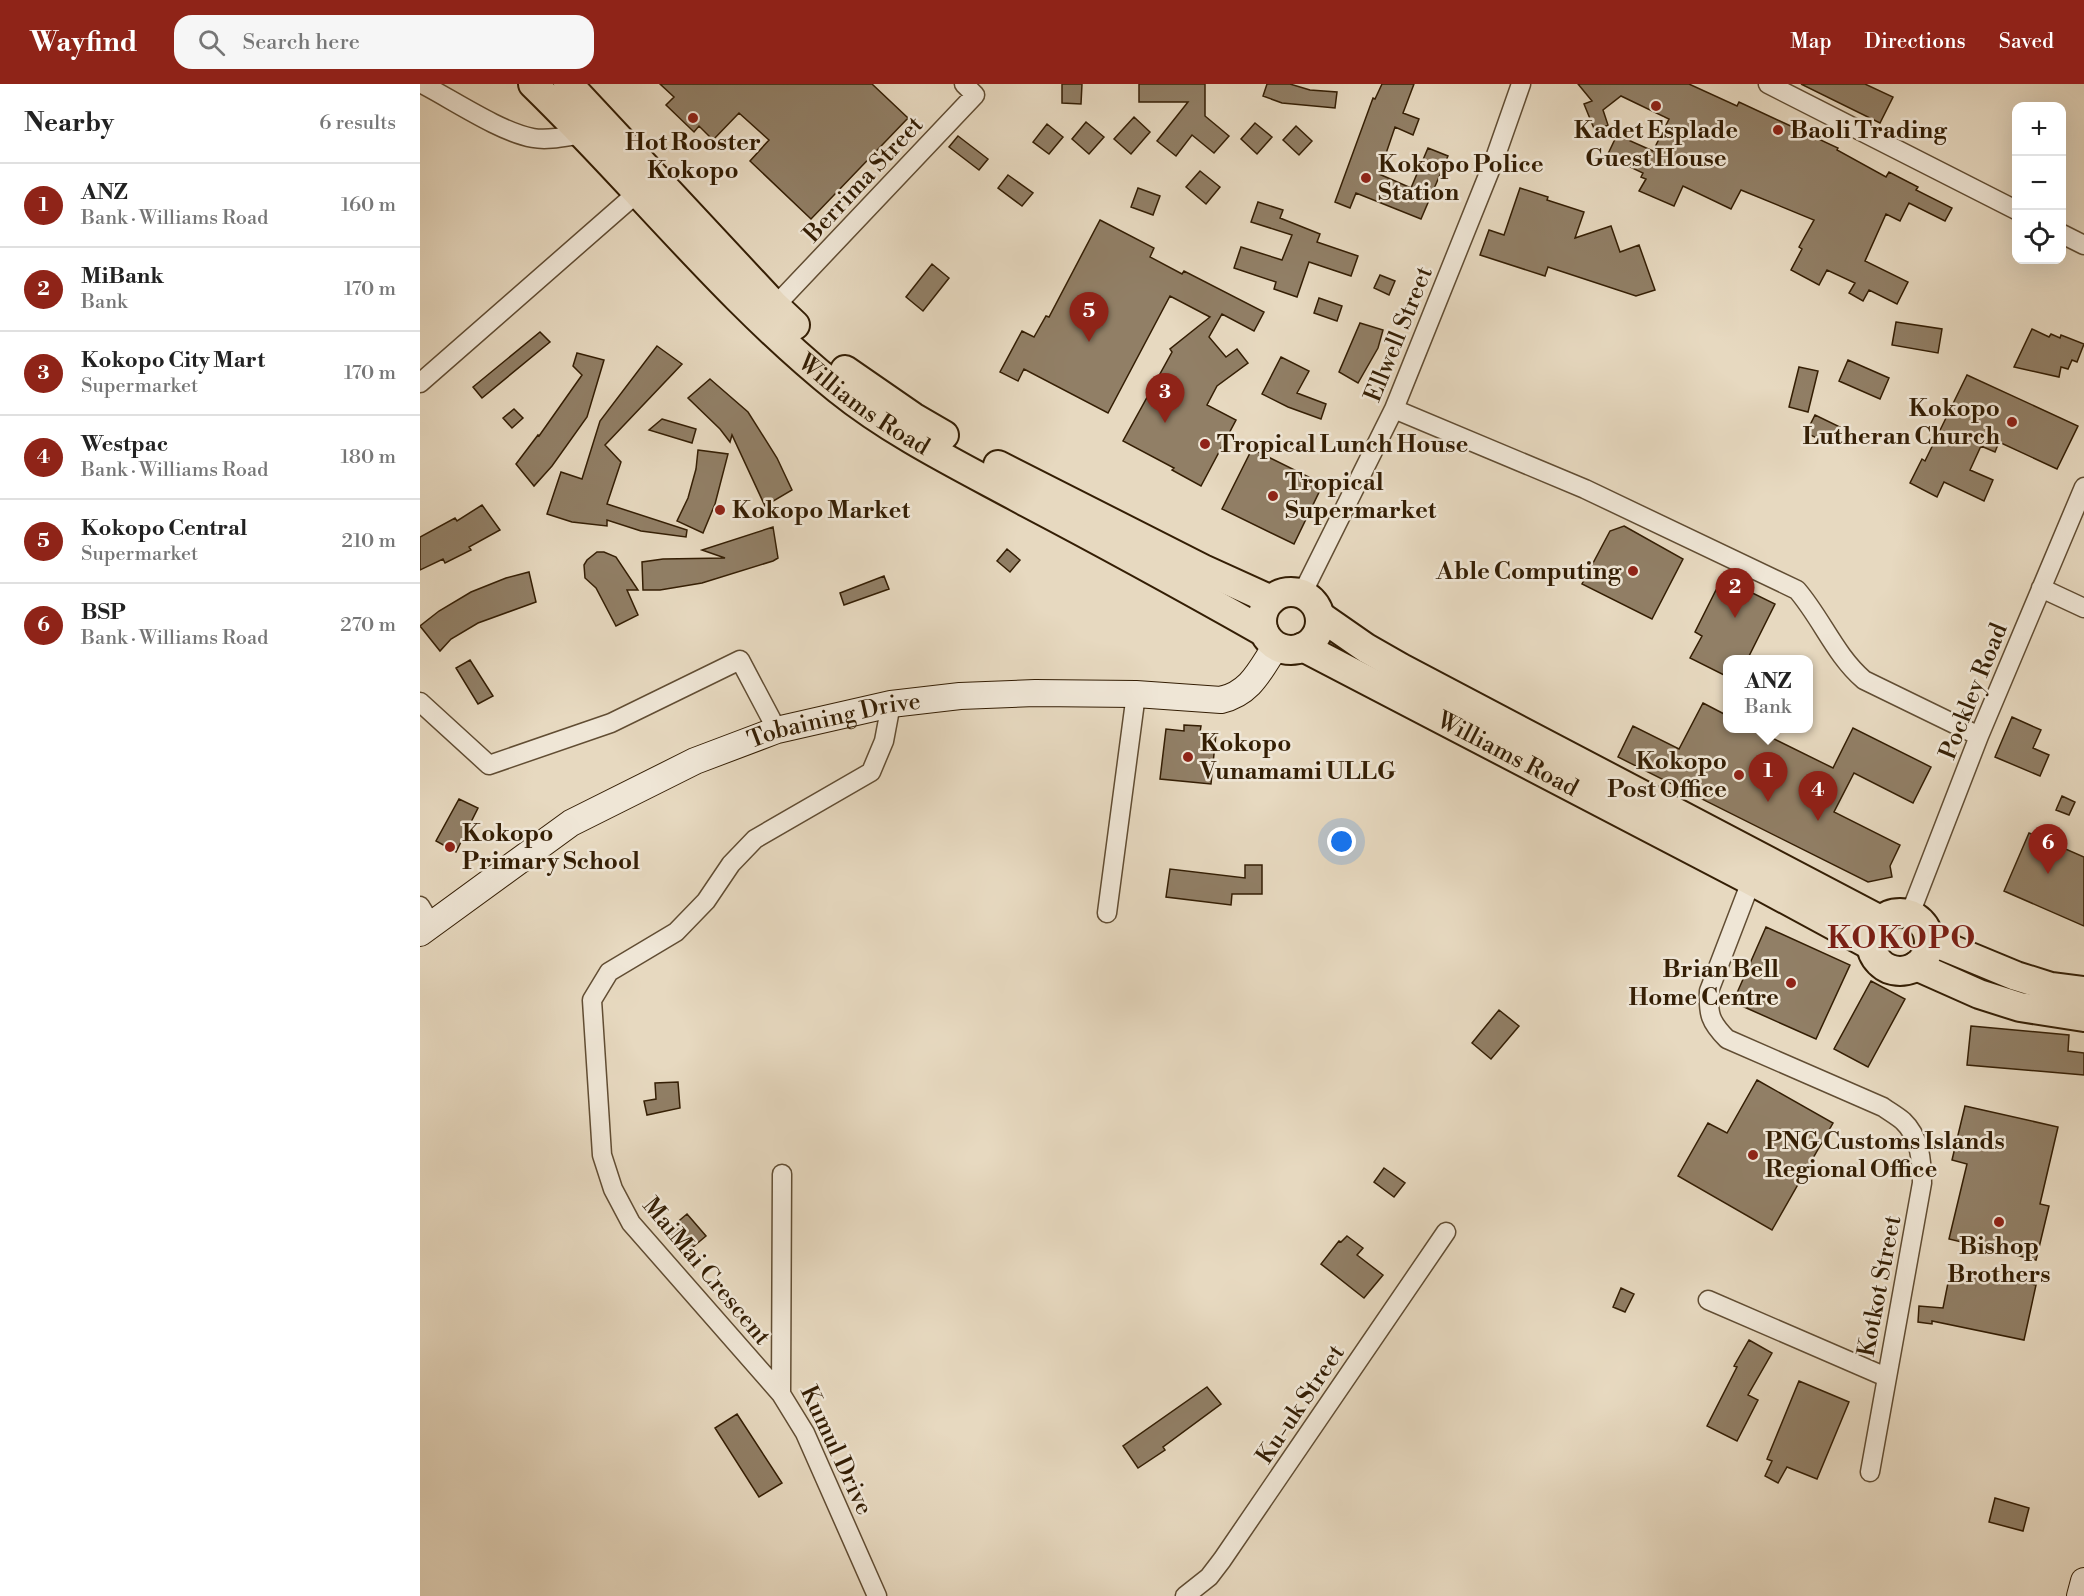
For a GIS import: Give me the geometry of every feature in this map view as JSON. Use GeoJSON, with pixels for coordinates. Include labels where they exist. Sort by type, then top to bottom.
{"type":"FeatureCollection","features":[{"type":"Feature","properties":{"kind":"main road","name":"Williams Road"},"geometry":{"type":"LineString","coordinates":[[533,84],[584,134],[637,193],[755,315],[837,388],[898,431],[1281,642],[1756,869]]}},
{"type":"Feature","properties":{"kind":"main road","name":"Williams Road"},"geometry":{"type":"LineString","coordinates":[[568,84],[775,306],[851,376],[941,434],[1203,569],[1271,600]]}},
{"type":"Feature","properties":{"kind":"main road"},"geometry":{"type":"LineString","coordinates":[[1302,594],[1286,592],[1271,600],[1264,609],[1262,621],[1281,642],[1313,640],[1319,629],[1320,616]]}},
{"type":"Feature","properties":{"kind":"main road","name":"Williams Road"},"geometry":{"type":"LineString","coordinates":[[1302,594],[1310,599],[1320,616],[1366,648],[1756,869],[1875,933],[1874,956],[1882,965],[1893,970],[1905,970],[1916,966],[1979,994],[2020,1006],[2084,1017]]}},
{"type":"Feature","properties":{"kind":"main road"},"geometry":{"type":"LineString","coordinates":[[1875,933],[1888,915],[1910,914],[1920,920],[1929,940],[1926,955],[1916,966]]}},
{"type":"Feature","properties":{"kind":"main road"},"geometry":{"type":"LineString","coordinates":[[1929,940],[2016,976],[2051,987],[2084,991]]}},
{"type":"Feature","properties":{"kind":"street"},"geometry":{"type":"LineString","coordinates":[[422,84],[512,132],[534,139],[584,134]]}},
{"type":"Feature","properties":{"kind":"street","name":"Ellwell Street"},"geometry":{"type":"LineString","coordinates":[[1302,594],[1394,409],[1495,159],[1521,84]]}},
{"type":"Feature","properties":{"kind":"street"},"geometry":{"type":"LineString","coordinates":[[1768,84],[2012,208]]}},
{"type":"Feature","properties":{"kind":"street","name":"Berrima Street"},"geometry":{"type":"LineString","coordinates":[[775,306],[975,88]]}},
{"type":"Feature","properties":{"kind":"street"},"geometry":{"type":"LineString","coordinates":[[420,383],[637,193]]}},
{"type":"Feature","properties":{"kind":"street"},"geometry":{"type":"LineString","coordinates":[[2066,237],[2084,246]]}},
{"type":"Feature","properties":{"kind":"street"},"geometry":{"type":"LineString","coordinates":[[1394,409],[1585,489],[1797,590],[1840,654],[1864,680],[1979,736]]}},
{"type":"Feature","properties":{"kind":"street","name":"Pockley Road"},"geometry":{"type":"LineString","coordinates":[[1910,914],[1979,736],[2084,487]]}},
{"type":"Feature","properties":{"kind":"street"},"geometry":{"type":"LineString","coordinates":[[2041,588],[2084,608]]}},
{"type":"Feature","properties":{"kind":"street","name":"Tobaining Drive"},"geometry":{"type":"LineString","coordinates":[[424,922],[571,823],[695,761],[777,730],[891,704],[960,696],[1035,693],[1136,694],[1207,699],[1233,697],[1250,685],[1281,642]]}},
{"type":"Feature","properties":{"kind":"street"},"geometry":{"type":"LineString","coordinates":[[420,702],[489,765],[611,723],[740,660],[777,730]]}},
{"type":"Feature","properties":{"kind":"street"},"geometry":{"type":"LineString","coordinates":[[1107,913],[1136,694]]}},
{"type":"Feature","properties":{"kind":"street","name":"MaiMai Crescent"},"geometry":{"type":"LineString","coordinates":[[781,1394],[631,1223],[613,1189],[602,1155],[592,1000],[609,972],[676,932],[706,901],[730,864],[754,839],[871,772],[884,741],[891,704]]}},
{"type":"Feature","properties":{"kind":"street","name":"Kotkot Street"},"geometry":{"type":"LineString","coordinates":[[1756,869],[1709,991],[1708,1006],[1711,1021],[1727,1039],[1883,1107],[1904,1122],[1916,1141],[1922,1161],[1922,1183],[1870,1472]]}},
{"type":"Feature","properties":{"kind":"street","name":"Kumul Drive"},"geometry":{"type":"LineString","coordinates":[[782,1174],[781,1394],[805,1432],[877,1596]]}},
{"type":"Feature","properties":{"kind":"street","name":"Ku-uk Street"},"geometry":{"type":"LineString","coordinates":[[1185,1596],[1209,1577],[1222,1560],[1446,1232]]}},
{"type":"Feature","properties":{"kind":"street"},"geometry":{"type":"LineString","coordinates":[[1708,1300],[1886,1377]]}},
{"type":"Feature","properties":{"kind":"street"},"geometry":{"type":"LineString","coordinates":[[2080,1596],[2084,1581]]}},
{"type":"Feature","properties":{"kind":"building"},"geometry":{"type":"Polygon","coordinates":[[[660,84],[872,84],[908,118],[811,219],[750,161],[769,140],[739,113],[713,140],[699,126],[694,132],[666,105],[674,97],[660,84]]]}},
{"type":"Feature","properties":{"kind":"building"},"geometry":{"type":"Polygon","coordinates":[[[1062,84],[1082,84],[1081,104],[1062,103],[1062,84]]]}},
{"type":"Feature","properties":{"kind":"building"},"geometry":{"type":"Polygon","coordinates":[[[1139,84],[1205,84],[1205,116],[1229,136],[1214,153],[1192,135],[1176,156],[1157,141],[1188,102],[1139,102],[1139,84]]]}},
{"type":"Feature","properties":{"kind":"building"},"geometry":{"type":"Polygon","coordinates":[[[1267,84],[1290,84],[1310,90],[1337,92],[1335,108],[1282,103],[1263,96],[1267,84]]]}},
{"type":"Feature","properties":{"kind":"building"},"geometry":{"type":"Polygon","coordinates":[[[1382,84],[1414,84],[1403,113],[1419,119],[1413,135],[1395,127],[1379,174],[1411,188],[1428,148],[1448,156],[1421,219],[1356,193],[1350,208],[1335,202],[1373,98],[1375,99],[1382,84]]]}},
{"type":"Feature","properties":{"kind":"building"},"geometry":{"type":"Polygon","coordinates":[[[1578,84],[1689,84],[1737,106],[1739,102],[1838,148],[1837,150],[1886,177],[1889,172],[1918,187],[1916,190],[1952,208],[1945,221],[1909,203],[1900,221],[1886,214],[1865,261],[1908,282],[1897,304],[1869,290],[1863,301],[1849,293],[1855,283],[1827,270],[1819,285],[1791,270],[1802,249],[1799,247],[1814,220],[1741,190],[1731,209],[1683,186],[1674,206],[1639,191],[1646,179],[1641,177],[1643,173],[1607,156],[1617,135],[1653,151],[1669,119],[1621,96],[1603,110],[1608,125],[1595,131],[1584,104],[1592,101],[1578,84]]]}},
{"type":"Feature","properties":{"kind":"building"},"geometry":{"type":"Polygon","coordinates":[[[1801,84],[1865,84],[1893,97],[1880,123],[1801,84]]]}},
{"type":"Feature","properties":{"kind":"building"},"geometry":{"type":"Polygon","coordinates":[[[1134,117],[1150,132],[1131,154],[1114,139],[1134,117]]]}},
{"type":"Feature","properties":{"kind":"building"},"geometry":{"type":"Polygon","coordinates":[[[1086,122],[1104,137],[1089,154],[1072,139],[1086,122]]]}},
{"type":"Feature","properties":{"kind":"building"},"geometry":{"type":"Polygon","coordinates":[[[1255,123],[1272,137],[1257,154],[1241,139],[1255,123]]]}},
{"type":"Feature","properties":{"kind":"building"},"geometry":{"type":"Polygon","coordinates":[[[1047,124],[1063,137],[1049,154],[1033,142],[1047,124]]]}},
{"type":"Feature","properties":{"kind":"building"},"geometry":{"type":"Polygon","coordinates":[[[1296,126],[1312,141],[1299,155],[1283,140],[1296,126]]]}},
{"type":"Feature","properties":{"kind":"building"},"geometry":{"type":"Polygon","coordinates":[[[958,136],[988,159],[979,170],[949,147],[958,136]]]}},
{"type":"Feature","properties":{"kind":"building"},"geometry":{"type":"Polygon","coordinates":[[[1200,171],[1220,187],[1206,204],[1186,187],[1200,171]]]}},
{"type":"Feature","properties":{"kind":"building"},"geometry":{"type":"Polygon","coordinates":[[[1008,175],[1033,193],[1022,206],[998,188],[1008,175]]]}},
{"type":"Feature","properties":{"kind":"building"},"geometry":{"type":"Polygon","coordinates":[[[1138,188],[1160,196],[1153,215],[1131,207],[1138,188]]]}},
{"type":"Feature","properties":{"kind":"building"},"geometry":{"type":"Polygon","coordinates":[[[1520,188],[1584,212],[1575,238],[1611,226],[1620,252],[1639,245],[1655,290],[1636,296],[1548,267],[1545,276],[1480,255],[1489,230],[1504,235],[1520,188]]]}},
{"type":"Feature","properties":{"kind":"building"},"geometry":{"type":"Polygon","coordinates":[[[1258,202],[1283,210],[1280,218],[1320,234],[1317,242],[1358,256],[1351,276],[1309,262],[1297,297],[1274,289],[1276,282],[1234,268],[1241,247],[1282,260],[1292,235],[1251,222],[1258,202]]]}},
{"type":"Feature","properties":{"kind":"building"},"geometry":{"type":"Polygon","coordinates":[[[1100,220],[1154,248],[1150,257],[1182,274],[1184,271],[1264,312],[1254,331],[1222,314],[1209,337],[1226,357],[1237,349],[1248,363],[1217,386],[1207,405],[1236,420],[1201,486],[1172,470],[1174,468],[1123,441],[1172,352],[1170,349],[1210,317],[1170,296],[1108,413],[1024,369],[1018,381],[1000,372],[1022,331],[1034,337],[1046,316],[1049,317],[1100,220]]]}},
{"type":"Feature","properties":{"kind":"building"},"geometry":{"type":"Polygon","coordinates":[[[932,264],[949,278],[923,311],[906,297],[932,264]]]}},
{"type":"Feature","properties":{"kind":"building"},"geometry":{"type":"Polygon","coordinates":[[[1380,275],[1395,281],[1389,295],[1374,288],[1380,275]]]}},
{"type":"Feature","properties":{"kind":"building"},"geometry":{"type":"Polygon","coordinates":[[[1319,298],[1342,306],[1337,321],[1314,313],[1319,298]]]}},
{"type":"Feature","properties":{"kind":"building"},"geometry":{"type":"Polygon","coordinates":[[[1896,322],[1942,329],[1938,353],[1892,345],[1896,322]]]}},
{"type":"Feature","properties":{"kind":"building"},"geometry":{"type":"Polygon","coordinates":[[[1360,323],[1383,330],[1378,348],[1358,383],[1339,372],[1360,323]]]}},
{"type":"Feature","properties":{"kind":"building"},"geometry":{"type":"Polygon","coordinates":[[[2032,329],[2049,337],[2051,334],[2060,338],[2061,335],[2084,344],[2077,362],[2072,360],[2068,369],[2061,367],[2059,377],[2014,367],[2032,329]]]}},
{"type":"Feature","properties":{"kind":"building"},"geometry":{"type":"Polygon","coordinates":[[[540,332],[550,342],[482,398],[473,387],[540,332]]]}},
{"type":"Feature","properties":{"kind":"building"},"geometry":{"type":"Polygon","coordinates":[[[657,346],[682,364],[605,445],[621,462],[607,504],[687,530],[686,537],[641,531],[607,520],[607,526],[572,522],[547,514],[561,472],[582,479],[600,421],[657,346]]]}},
{"type":"Feature","properties":{"kind":"building"},"geometry":{"type":"Polygon","coordinates":[[[577,353],[604,360],[587,417],[552,466],[534,486],[516,464],[582,375],[573,366],[577,353]]]}},
{"type":"Feature","properties":{"kind":"building"},"geometry":{"type":"Polygon","coordinates":[[[1281,357],[1309,371],[1297,393],[1326,404],[1321,419],[1288,407],[1262,394],[1281,357]]]}},
{"type":"Feature","properties":{"kind":"building"},"geometry":{"type":"Polygon","coordinates":[[[1848,360],[1889,378],[1880,399],[1839,381],[1848,360]]]}},
{"type":"Feature","properties":{"kind":"building"},"geometry":{"type":"Polygon","coordinates":[[[1799,367],[1818,371],[1808,412],[1789,407],[1799,367]]]}},
{"type":"Feature","properties":{"kind":"building"},"geometry":{"type":"Polygon","coordinates":[[[1967,375],[2078,426],[2057,469],[1999,442],[1995,452],[1981,446],[1970,470],[1993,480],[1984,501],[1944,482],[1937,497],[1910,483],[1922,459],[1925,461],[1967,375]]]}},
{"type":"Feature","properties":{"kind":"building"},"geometry":{"type":"Polygon","coordinates":[[[710,379],[748,412],[777,458],[792,490],[765,506],[732,435],[730,442],[688,398],[710,379]]]}},
{"type":"Feature","properties":{"kind":"building"},"geometry":{"type":"Polygon","coordinates":[[[514,409],[523,418],[512,428],[503,418],[514,409]]]}},
{"type":"Feature","properties":{"kind":"building"},"geometry":{"type":"Polygon","coordinates":[[[1815,415],[1840,427],[1832,445],[1806,433],[1815,415]]]}},
{"type":"Feature","properties":{"kind":"building"},"geometry":{"type":"Polygon","coordinates":[[[662,419],[696,429],[692,443],[649,430],[662,419]]]}},
{"type":"Feature","properties":{"kind":"building","name":"Tropical Supermarket"},"geometry":{"type":"Polygon","coordinates":[[[1252,449],[1323,484],[1294,544],[1222,509],[1252,449]]]}},
{"type":"Feature","properties":{"kind":"building"},"geometry":{"type":"Polygon","coordinates":[[[698,450],[728,454],[715,504],[703,533],[677,521],[688,498],[696,469],[698,450]]]}},
{"type":"Feature","properties":{"kind":"building"},"geometry":{"type":"Polygon","coordinates":[[[482,505],[500,530],[469,547],[471,550],[445,563],[443,559],[420,570],[420,537],[455,518],[457,521],[482,505]]]}},
{"type":"Feature","properties":{"kind":"building","name":"Able Computing"},"geometry":{"type":"Polygon","coordinates":[[[1624,526],[1683,559],[1652,619],[1582,584],[1610,531],[1624,526]]]}},
{"type":"Feature","properties":{"kind":"building"},"geometry":{"type":"Polygon","coordinates":[[[773,527],[778,558],[773,561],[702,583],[660,590],[643,590],[642,562],[663,559],[725,558],[702,550],[773,527]]]}},
{"type":"Feature","properties":{"kind":"building"},"geometry":{"type":"Polygon","coordinates":[[[1007,549],[1020,560],[1010,572],[997,561],[1007,549]]]}},
{"type":"Feature","properties":{"kind":"building"},"geometry":{"type":"Polygon","coordinates":[[[597,552],[616,557],[638,590],[627,590],[638,615],[616,626],[596,588],[585,578],[584,565],[597,552]]]}},
{"type":"Feature","properties":{"kind":"building"},"geometry":{"type":"Polygon","coordinates":[[[529,572],[536,602],[478,623],[451,639],[440,651],[420,626],[439,611],[471,592],[506,578],[529,572]]]}},
{"type":"Feature","properties":{"kind":"building"},"geometry":{"type":"Polygon","coordinates":[[[884,576],[889,589],[844,605],[840,593],[884,576]]]}},
{"type":"Feature","properties":{"kind":"building"},"geometry":{"type":"Polygon","coordinates":[[[1722,578],[1775,604],[1750,655],[1723,655],[1723,674],[1690,658],[1702,636],[1695,632],[1722,578]]]}},
{"type":"Feature","properties":{"kind":"building"},"geometry":{"type":"Polygon","coordinates":[[[470,660],[493,696],[478,704],[456,668],[470,660]]]}},
{"type":"Feature","properties":{"kind":"building"},"geometry":{"type":"Polygon","coordinates":[[[1703,703],[1723,713],[1723,733],[1762,733],[1833,768],[1853,728],[1931,767],[1913,803],[1854,773],[1834,812],[1900,845],[1890,866],[1892,877],[1868,882],[1618,757],[1633,726],[1679,749],[1703,703]]]}},
{"type":"Feature","properties":{"kind":"building"},"geometry":{"type":"Polygon","coordinates":[[[2012,717],[2041,730],[2033,748],[2049,755],[2040,776],[1995,757],[2012,717]]]}},
{"type":"Feature","properties":{"kind":"building","name":"Kokopo Vunamami ULLG"},"geometry":{"type":"Polygon","coordinates":[[[1184,725],[1201,726],[1200,732],[1216,734],[1211,784],[1160,779],[1166,729],[1184,731],[1184,725]]]}},
{"type":"Feature","properties":{"kind":"building"},"geometry":{"type":"Polygon","coordinates":[[[2062,796],[2075,802],[2069,815],[2056,810],[2062,796]]]}},
{"type":"Feature","properties":{"kind":"building"},"geometry":{"type":"Polygon","coordinates":[[[459,799],[478,808],[456,852],[436,841],[459,799]]]}},
{"type":"Feature","properties":{"kind":"building"},"geometry":{"type":"Polygon","coordinates":[[[2029,833],[2084,857],[2084,926],[2004,891],[2029,833]]]}},
{"type":"Feature","properties":{"kind":"building"},"geometry":{"type":"Polygon","coordinates":[[[1245,865],[1262,865],[1262,894],[1232,894],[1231,905],[1166,897],[1170,869],[1245,878],[1245,865]]]}},
{"type":"Feature","properties":{"kind":"building","name":"Brian Bell Home Centre"},"geometry":{"type":"Polygon","coordinates":[[[1766,927],[1850,965],[1816,1039],[1733,1002],[1766,927]]]}},
{"type":"Feature","properties":{"kind":"building"},"geometry":{"type":"Polygon","coordinates":[[[1871,981],[1905,999],[1868,1067],[1834,1049],[1871,981]]]}},
{"type":"Feature","properties":{"kind":"building"},"geometry":{"type":"Polygon","coordinates":[[[1499,1010],[1519,1026],[1491,1059],[1472,1043],[1499,1010]]]}},
{"type":"Feature","properties":{"kind":"building"},"geometry":{"type":"Polygon","coordinates":[[[1971,1026],[2069,1035],[2068,1051],[2084,1053],[2084,1075],[1967,1065],[1971,1026]]]}},
{"type":"Feature","properties":{"kind":"building","name":"PNG Customs Islands Regional Office"},"geometry":{"type":"Polygon","coordinates":[[[1757,1080],[1833,1123],[1772,1230],[1678,1176],[1708,1123],[1727,1133],[1757,1080]]]}},
{"type":"Feature","properties":{"kind":"building"},"geometry":{"type":"Polygon","coordinates":[[[678,1082],[680,1108],[647,1115],[644,1101],[656,1099],[655,1083],[678,1082]]]}},
{"type":"Feature","properties":{"kind":"building"},"geometry":{"type":"Polygon","coordinates":[[[1965,1106],[2058,1127],[2040,1204],[2049,1206],[2036,1260],[1949,1239],[1967,1164],[1952,1160],[1965,1106]]]}},
{"type":"Feature","properties":{"kind":"building"},"geometry":{"type":"Polygon","coordinates":[[[1384,1168],[1405,1183],[1394,1197],[1374,1182],[1384,1168]]]}},
{"type":"Feature","properties":{"kind":"building"},"geometry":{"type":"Polygon","coordinates":[[[687,1214],[706,1236],[687,1252],[668,1230],[687,1214]]]}},
{"type":"Feature","properties":{"kind":"building"},"geometry":{"type":"Polygon","coordinates":[[[1347,1236],[1363,1248],[1357,1255],[1383,1275],[1364,1298],[1321,1264],[1339,1241],[1341,1242],[1347,1236]]]}},
{"type":"Feature","properties":{"kind":"building"},"geometry":{"type":"Polygon","coordinates":[[[1951,1268],[2036,1285],[2024,1340],[1932,1321],[1932,1324],[1918,1322],[1919,1306],[1943,1308],[1951,1268]]]}},
{"type":"Feature","properties":{"kind":"building"},"geometry":{"type":"Polygon","coordinates":[[[1621,1288],[1634,1294],[1625,1312],[1613,1307],[1621,1288]]]}},
{"type":"Feature","properties":{"kind":"building"},"geometry":{"type":"Polygon","coordinates":[[[1749,1340],[1772,1353],[1748,1395],[1758,1400],[1737,1441],[1707,1426],[1737,1367],[1734,1366],[1749,1340]]]}},
{"type":"Feature","properties":{"kind":"building"},"geometry":{"type":"Polygon","coordinates":[[[1799,1381],[1849,1402],[1817,1479],[1787,1467],[1778,1483],[1765,1476],[1772,1461],[1767,1459],[1799,1381]]]}},
{"type":"Feature","properties":{"kind":"building"},"geometry":{"type":"Polygon","coordinates":[[[1207,1387],[1221,1404],[1163,1447],[1165,1450],[1138,1468],[1123,1446],[1207,1387]]]}},
{"type":"Feature","properties":{"kind":"building"},"geometry":{"type":"Polygon","coordinates":[[[737,1414],[782,1483],[759,1497],[715,1428],[737,1414]]]}},
{"type":"Feature","properties":{"kind":"building"},"geometry":{"type":"Polygon","coordinates":[[[1995,1498],[2029,1508],[2023,1531],[1989,1522],[1995,1498]]]}},
{"type":"Feature","properties":{"kind":"place","name":"Kadet Esplade Guest House"},"geometry":{"type":"Point","coordinates":[1656,106]}},
{"type":"Feature","properties":{"kind":"place","name":"Hot Rooster Kokopo"},"geometry":{"type":"Point","coordinates":[693,118]}},
{"type":"Feature","properties":{"kind":"place","name":"Baoli Trading"},"geometry":{"type":"Point","coordinates":[1778,130]}},
{"type":"Feature","properties":{"kind":"place","name":"Kokopo Police Station"},"geometry":{"type":"Point","coordinates":[1366,178]}},
{"type":"Feature","properties":{"kind":"place","name":"Kokopo Central"},"geometry":{"type":"Point","coordinates":[1089,342]}},
{"type":"Feature","properties":{"kind":"place","name":"Kokopo Lutheran Church"},"geometry":{"type":"Point","coordinates":[2012,422]}},
{"type":"Feature","properties":{"kind":"place","name":"Kokopo City Mart"},"geometry":{"type":"Point","coordinates":[1165,423]}},
{"type":"Feature","properties":{"kind":"place","name":"Tropical Lunch House"},"geometry":{"type":"Point","coordinates":[1205,444]}},
{"type":"Feature","properties":{"kind":"place","name":"Tropical Supermarket"},"geometry":{"type":"Point","coordinates":[1273,496]}},
{"type":"Feature","properties":{"kind":"place","name":"Kokopo Market"},"geometry":{"type":"Point","coordinates":[720,510]}},
{"type":"Feature","properties":{"kind":"place","name":"Able Computing"},"geometry":{"type":"Point","coordinates":[1633,571]}},
{"type":"Feature","properties":{"kind":"place","name":"MiBank"},"geometry":{"type":"Point","coordinates":[1735,618]}},
{"type":"Feature","properties":{"kind":"place","name":"Kokopo Vunamami ULLG"},"geometry":{"type":"Point","coordinates":[1188,757]}},
{"type":"Feature","properties":{"kind":"place","name":"Kokopo Post Office"},"geometry":{"type":"Point","coordinates":[1739,775]}},
{"type":"Feature","properties":{"kind":"place","name":"ANZ"},"geometry":{"type":"Point","coordinates":[1768,802]}},
{"type":"Feature","properties":{"kind":"place","name":"Westpac"},"geometry":{"type":"Point","coordinates":[1818,821]}},
{"type":"Feature","properties":{"kind":"place","name":"Kokopo Primary School"},"geometry":{"type":"Point","coordinates":[450,847]}},
{"type":"Feature","properties":{"kind":"place","name":"BSP"},"geometry":{"type":"Point","coordinates":[2048,874]}},
{"type":"Feature","properties":{"kind":"place","name":"Brian Bell Home Centre"},"geometry":{"type":"Point","coordinates":[1791,983]}},
{"type":"Feature","properties":{"kind":"place","name":"PNG Customs Islands Regional Office"},"geometry":{"type":"Point","coordinates":[1753,1155]}},
{"type":"Feature","properties":{"kind":"place","name":"Bishop Brothers"},"geometry":{"type":"Point","coordinates":[1999,1222]}},
{"type":"Feature","properties":{"kind":"district","name":"KOKOPO"},"geometry":{"type":"Point","coordinates":[1902,938]}}]}
